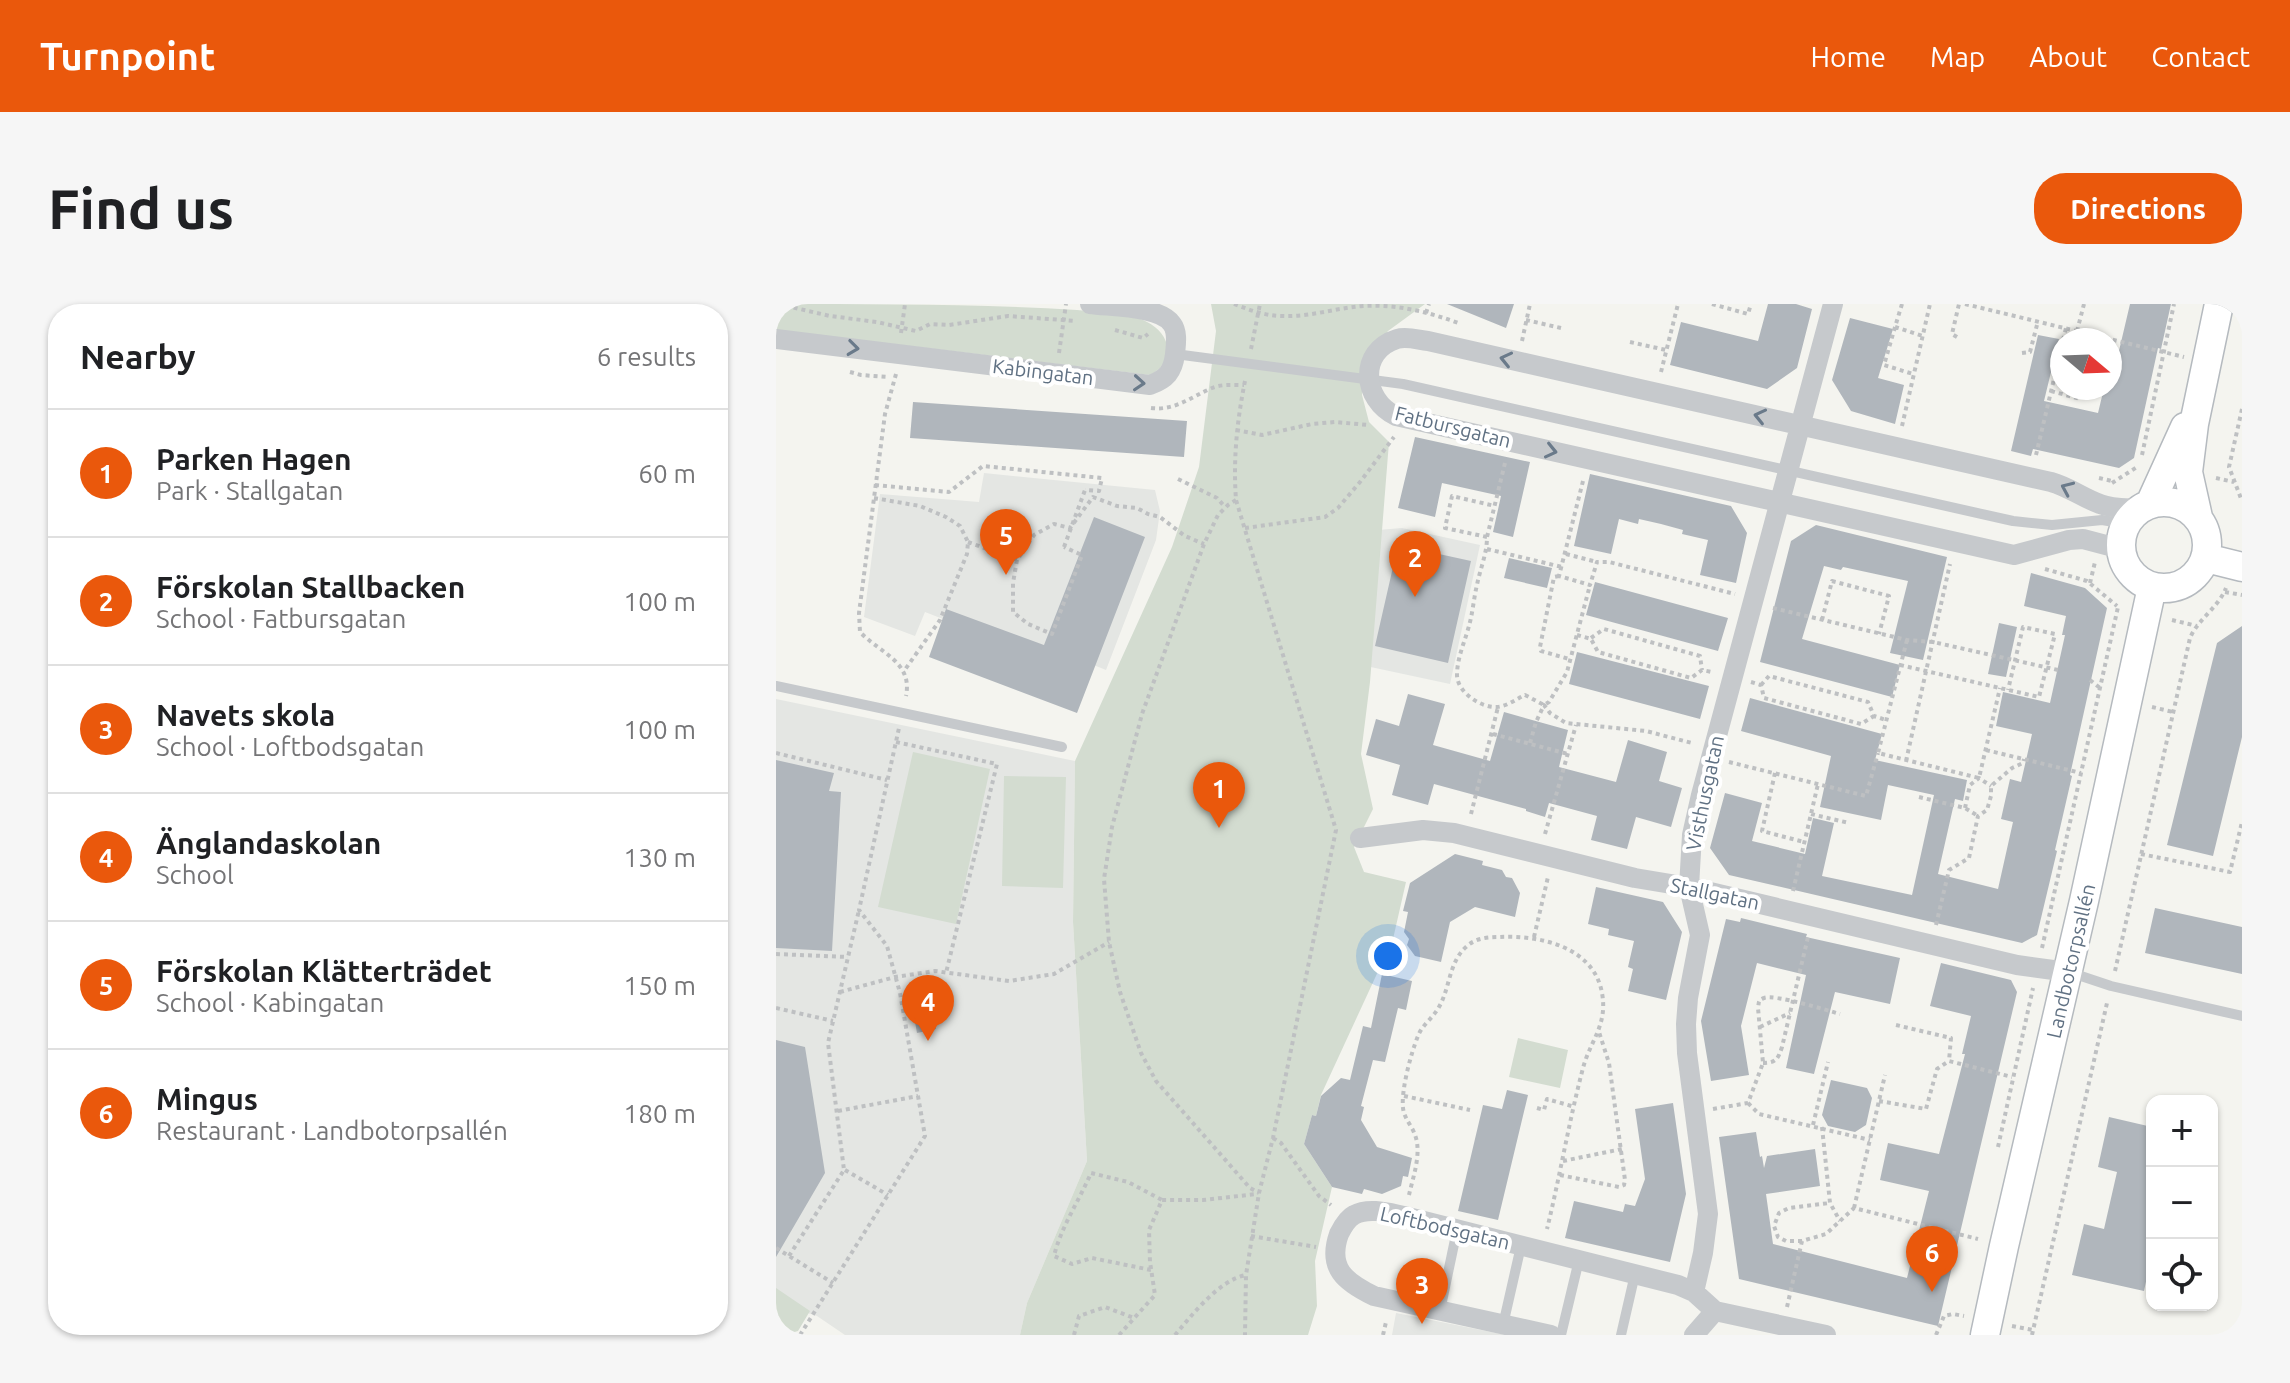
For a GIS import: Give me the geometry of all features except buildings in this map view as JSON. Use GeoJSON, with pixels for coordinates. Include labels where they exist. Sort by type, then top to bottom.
{"type":"FeatureCollection","features":[{"type":"Feature","properties":{"kind":"street","name":"Visthusgatan"},"geometry":{"type":"LineString","coordinates":[[1694,1292],[1708,1214],[1687,1053],[1688,998],[1700,935],[1689,887],[1692,835],[1833,304]]}},
{"type":"Feature","properties":{"kind":"street"},"geometry":{"type":"LineString","coordinates":[[2199,393],[2124,523],[2126,566],[2137,579],[2152,587],[2169,588],[2185,583],[2198,572],[2227,564],[2208,543],[2198,517],[2188,472],[2199,393],[2219,304]]}},
{"type":"Feature","properties":{"kind":"street"},"geometry":{"type":"LineString","coordinates":[[1087,313],[1160,314],[1173,325],[1176,332],[1175,354]]}},
{"type":"Feature","properties":{"kind":"street"},"geometry":{"type":"LineString","coordinates":[[1368,379],[1376,355],[1388,343],[1406,338],[2051,482],[2068,487],[2124,523]]}},
{"type":"Feature","properties":{"kind":"street","name":"Kabingatan"},"geometry":{"type":"LineString","coordinates":[[776,339],[1150,385],[1163,380],[1170,373],[1175,354]]}},
{"type":"Feature","properties":{"kind":"street","name":"Fatbursgatan"},"geometry":{"type":"LineString","coordinates":[[1368,379],[1378,404],[1400,423],[1511,442],[2014,555],[2070,532],[2124,523]]}},
{"type":"Feature","properties":{"kind":"street"},"geometry":{"type":"LineString","coordinates":[[2124,523],[2163,501],[2188,508],[2198,517]]}},
{"type":"Feature","properties":{"kind":"street","name":"Landbotorpsallén"},"geometry":{"type":"LineString","coordinates":[[1985,1335],[2152,587]]}},
{"type":"Feature","properties":{"kind":"street","name":"Stallgatan"},"geometry":{"type":"LineString","coordinates":[[1360,838],[1423,830],[1465,835],[1635,878],[1689,887],[2017,965],[2068,972]]}},
{"type":"Feature","properties":{"kind":"street","name":"Loftbodsgatan"},"geometry":{"type":"LineString","coordinates":[[1334,1250],[1342,1228],[1354,1215],[1375,1211],[1678,1285],[1694,1292],[1715,1311]]}},
{"type":"Feature","properties":{"kind":"street"},"geometry":{"type":"LineString","coordinates":[[1334,1250],[1339,1272],[1353,1286],[1374,1296],[1551,1335]]}},
{"type":"Feature","properties":{"kind":"street"},"geometry":{"type":"LineString","coordinates":[[1694,1335],[1715,1311],[1826,1335]]}},
{"type":"Feature","properties":{"kind":"lane"},"geometry":{"type":"LineString","coordinates":[[1175,354],[1403,384],[2013,521],[2052,525],[2070,532],[2102,520],[2124,523]]}},
{"type":"Feature","properties":{"kind":"lane"},"geometry":{"type":"LineString","coordinates":[[776,686],[1062,747]]}},
{"type":"Feature","properties":{"kind":"lane"},"geometry":{"type":"LineString","coordinates":[[2068,972],[2111,986],[2242,1016]]}},
{"type":"Feature","properties":{"kind":"lane"},"geometry":{"type":"LineString","coordinates":[[1440,1311],[1457,1230]]}},
{"type":"Feature","properties":{"kind":"lane"},"geometry":{"type":"LineString","coordinates":[[1503,1325],[1521,1246]]}},
{"type":"Feature","properties":{"kind":"lane"},"geometry":{"type":"LineString","coordinates":[[1561,1335],[1579,1260]]}},
{"type":"Feature","properties":{"kind":"lane"},"geometry":{"type":"LineString","coordinates":[[1621,1335],[1635,1274]]}},
{"type":"Feature","properties":{"kind":"path"},"geometry":{"type":"LineString","coordinates":[[778,304],[916,331],[930,324],[949,325],[1008,316],[1087,313]]}},
{"type":"Feature","properties":{"kind":"path"},"geometry":{"type":"LineString","coordinates":[[789,1256],[844,1170],[828,1043],[908,686],[904,671],[894,658],[860,632],[859,613],[885,414],[896,376],[905,304]]}},
{"type":"Feature","properties":{"kind":"path"},"geometry":{"type":"LineString","coordinates":[[1245,1335],[1246,1275],[1251,1236],[1336,830],[1236,500],[1236,430],[1260,304]]}},
{"type":"Feature","properties":{"kind":"path"},"geometry":{"type":"LineString","coordinates":[[1426,313],[1429,304]]}},
{"type":"Feature","properties":{"kind":"path"},"geometry":{"type":"LineString","coordinates":[[1520,347],[1530,304]]}},
{"type":"Feature","properties":{"kind":"path"},"geometry":{"type":"LineString","coordinates":[[1660,379],[1678,304]]}},
{"type":"Feature","properties":{"kind":"path"},"geometry":{"type":"LineString","coordinates":[[1712,304],[1748,314],[1751,304]]}},
{"type":"Feature","properties":{"kind":"path"},"geometry":{"type":"LineString","coordinates":[[1902,304],[1884,365],[1914,374]]}},
{"type":"Feature","properties":{"kind":"path"},"geometry":{"type":"LineString","coordinates":[[1900,434],[1930,304]]}},
{"type":"Feature","properties":{"kind":"path"},"geometry":{"type":"LineString","coordinates":[[1957,337],[1952,334],[1959,304]]}},
{"type":"Feature","properties":{"kind":"path"},"geometry":{"type":"LineString","coordinates":[[1965,304],[2066,328]]}},
{"type":"Feature","properties":{"kind":"path"},"geometry":{"type":"LineString","coordinates":[[2078,328],[2084,304]]}},
{"type":"Feature","properties":{"kind":"path"},"geometry":{"type":"LineString","coordinates":[[2022,553],[2048,571],[2088,582],[2124,523],[2112,481],[2140,465],[2174,304]]}},
{"type":"Feature","properties":{"kind":"path"},"geometry":{"type":"LineString","coordinates":[[1113,330],[1143,338],[1153,331],[1160,314]]}},
{"type":"Feature","properties":{"kind":"path"},"geometry":{"type":"LineString","coordinates":[[1526,320],[1561,328]]}},
{"type":"Feature","properties":{"kind":"path"},"geometry":{"type":"LineString","coordinates":[[2022,353],[2030,352],[2038,321]]}},
{"type":"Feature","properties":{"kind":"path"},"geometry":{"type":"LineString","coordinates":[[1895,327],[1923,336]]}},
{"type":"Feature","properties":{"kind":"path"},"geometry":{"type":"LineString","coordinates":[[1630,342],[1667,350]]}},
{"type":"Feature","properties":{"kind":"path"},"geometry":{"type":"LineString","coordinates":[[2122,344],[2206,362]]}},
{"type":"Feature","properties":{"kind":"path"},"geometry":{"type":"LineString","coordinates":[[1181,405],[1213,387],[1244,385]]}},
{"type":"Feature","properties":{"kind":"path"},"geometry":{"type":"LineString","coordinates":[[2034,464],[2050,395]]}},
{"type":"Feature","properties":{"kind":"path"},"geometry":{"type":"LineString","coordinates":[[2242,409],[2229,467],[2242,501]]}},
{"type":"Feature","properties":{"kind":"path"},"geometry":{"type":"LineString","coordinates":[[1236,430],[1262,435],[1312,424],[1400,423],[1390,444],[1360,482],[1338,508],[1325,517],[1245,528]]}},
{"type":"Feature","properties":{"kind":"path"},"geometry":{"type":"LineString","coordinates":[[1511,442],[1457,677],[1461,688],[1474,700],[1498,707],[1525,695],[1544,705],[1558,719],[1576,725],[1646,731],[1775,773],[1866,796],[1907,640]]}},
{"type":"Feature","properties":{"kind":"path"},"geometry":{"type":"LineString","coordinates":[[875,485],[949,492],[983,466],[1102,478],[1099,491],[1085,490],[1064,547],[1082,555],[1052,634],[1028,624],[1013,612],[1017,560],[1034,535],[1054,524],[1070,528],[1093,497],[1160,517],[1185,536],[1204,544]]}},
{"type":"Feature","properties":{"kind":"path"},"geometry":{"type":"LineString","coordinates":[[1178,479],[1217,498],[1225,507]]}},
{"type":"Feature","properties":{"kind":"path"},"geometry":{"type":"LineString","coordinates":[[1487,537],[1445,528],[1452,496],[1495,506]]}},
{"type":"Feature","properties":{"kind":"path"},"geometry":{"type":"LineString","coordinates":[[874,498],[920,506],[946,517],[960,526],[968,542],[967,554],[940,620],[904,671]]}},
{"type":"Feature","properties":{"kind":"path"},"geometry":{"type":"LineString","coordinates":[[1236,500],[1218,515],[1204,544],[1142,714],[1112,827],[1104,879],[1109,942],[1120,992],[1141,1053],[1156,1081],[1250,1188],[1259,1193]]}},
{"type":"Feature","properties":{"kind":"path"},"geometry":{"type":"LineString","coordinates":[[968,542],[1017,560]]}},
{"type":"Feature","properties":{"kind":"path"},"geometry":{"type":"LineString","coordinates":[[1906,761],[1955,542]]}},
{"type":"Feature","properties":{"kind":"path"},"geometry":{"type":"LineString","coordinates":[[1487,549],[1562,567]]}},
{"type":"Feature","properties":{"kind":"path"},"geometry":{"type":"LineString","coordinates":[[1566,554],[1597,562]]}},
{"type":"Feature","properties":{"kind":"path"},"geometry":{"type":"LineString","coordinates":[[2032,1335],[2190,638],[2193,630],[2225,592],[2227,564]]}},
{"type":"Feature","properties":{"kind":"path"},"geometry":{"type":"LineString","coordinates":[[1559,576],[1554,577],[1540,647],[1541,651],[1569,659]]}},
{"type":"Feature","properties":{"kind":"path"},"geometry":{"type":"LineString","coordinates":[[1822,620],[1832,581],[1889,596],[1879,634]]}},
{"type":"Feature","properties":{"kind":"path"},"geometry":{"type":"LineString","coordinates":[[1530,743],[1544,705],[1561,684],[1590,585]]}},
{"type":"Feature","properties":{"kind":"path"},"geometry":{"type":"LineString","coordinates":[[1900,665],[2008,690],[2039,697],[2055,634],[2023,627],[2008,690]]}},
{"type":"Feature","properties":{"kind":"path"},"geometry":{"type":"LineString","coordinates":[[1591,639],[1604,629],[1700,656],[1702,670]]}},
{"type":"Feature","properties":{"kind":"path"},"geometry":{"type":"LineString","coordinates":[[1761,685],[1769,676],[1868,702],[1874,716],[1886,720]]}},
{"type":"Feature","properties":{"kind":"path"},"geometry":{"type":"LineString","coordinates":[[2090,680],[2100,688]]}},
{"type":"Feature","properties":{"kind":"path"},"geometry":{"type":"LineString","coordinates":[[1965,808],[1970,785],[1979,778],[2000,688]]}},
{"type":"Feature","properties":{"kind":"path"},"geometry":{"type":"LineString","coordinates":[[2141,704],[2173,712]]}},
{"type":"Feature","properties":{"kind":"path"},"geometry":{"type":"LineString","coordinates":[[1465,835],[1498,707]]}},
{"type":"Feature","properties":{"kind":"path"},"geometry":{"type":"LineString","coordinates":[[1534,937],[1545,855],[1576,725]]}},
{"type":"Feature","properties":{"kind":"path"},"geometry":{"type":"LineString","coordinates":[[1492,733],[1568,754]]}},
{"type":"Feature","properties":{"kind":"path"},"geometry":{"type":"LineString","coordinates":[[896,742],[997,764],[946,973]]}},
{"type":"Feature","properties":{"kind":"path"},"geometry":{"type":"LineString","coordinates":[[1986,750],[2081,773]]}},
{"type":"Feature","properties":{"kind":"path"},"geometry":{"type":"LineString","coordinates":[[776,753],[887,780]]}},
{"type":"Feature","properties":{"kind":"path"},"geometry":{"type":"LineString","coordinates":[[1878,753],[1979,778],[1991,786]]}},
{"type":"Feature","properties":{"kind":"path"},"geometry":{"type":"LineString","coordinates":[[1932,943],[1949,870],[1969,858],[1978,816],[1987,810],[1991,786],[2023,763],[2024,759]]}},
{"type":"Feature","properties":{"kind":"path"},"geometry":{"type":"LineString","coordinates":[[1775,773],[1762,831],[1804,842]]}},
{"type":"Feature","properties":{"kind":"path"},"geometry":{"type":"LineString","coordinates":[[1788,910],[1818,784]]}},
{"type":"Feature","properties":{"kind":"path"},"geometry":{"type":"LineString","coordinates":[[1919,797],[1965,808],[1978,816]]}},
{"type":"Feature","properties":{"kind":"path"},"geometry":{"type":"LineString","coordinates":[[1811,814],[1849,823]]}},
{"type":"Feature","properties":{"kind":"path"},"geometry":{"type":"LineString","coordinates":[[2141,854],[2230,872],[2239,846],[2242,822]]}},
{"type":"Feature","properties":{"kind":"path"},"geometry":{"type":"LineString","coordinates":[[800,1335],[925,1136],[887,946],[859,910]]}},
{"type":"Feature","properties":{"kind":"path"},"geometry":{"type":"LineString","coordinates":[[1763,1063],[1777,1060],[1782,1047],[1813,916]]}},
{"type":"Feature","properties":{"kind":"path"},"geometry":{"type":"LineString","coordinates":[[1404,1216],[1418,1147],[1403,1112],[1404,1096],[1418,1036],[1440,1006],[1454,965],[1465,948],[1474,941],[1488,937],[1534,937],[1580,957],[1595,974],[1603,1006],[1599,1031],[1584,1065],[1542,1251]]}},
{"type":"Feature","properties":{"kind":"path"},"geometry":{"type":"LineString","coordinates":[[840,992],[895,977],[935,971],[1009,981],[1054,974],[1109,942]]}},
{"type":"Feature","properties":{"kind":"path"},"geometry":{"type":"LineString","coordinates":[[776,954],[848,957]]}},
{"type":"Feature","properties":{"kind":"path"},"geometry":{"type":"LineString","coordinates":[[1748,1103],[1763,1063],[1758,1008],[1763,998],[1793,1001],[1840,1014]]}},
{"type":"Feature","properties":{"kind":"path"},"geometry":{"type":"LineString","coordinates":[[776,1008],[833,1021]]}},
{"type":"Feature","properties":{"kind":"path"},"geometry":{"type":"LineString","coordinates":[[1760,1027],[1790,1013]]}},
{"type":"Feature","properties":{"kind":"path"},"geometry":{"type":"LineString","coordinates":[[1896,1025],[1951,1038],[1949,1061]]}},
{"type":"Feature","properties":{"kind":"path"},"geometry":{"type":"LineString","coordinates":[[1560,1175],[1619,1187],[1624,1185],[1622,1149],[1609,1063],[1599,1031]]}},
{"type":"Feature","properties":{"kind":"path"},"geometry":{"type":"LineString","coordinates":[[1879,1101],[1926,1109],[1937,1069],[1949,1061],[2013,1077]]}},
{"type":"Feature","properties":{"kind":"path"},"geometry":{"type":"LineString","coordinates":[[1813,1125],[1828,1062]]}},
{"type":"Feature","properties":{"kind":"path"},"geometry":{"type":"LineString","coordinates":[[1830,1203],[1789,1208],[1779,1213],[1774,1226],[1778,1237],[1786,1241],[1802,1241],[1826,1234],[1854,1208],[1885,1075]]}},
{"type":"Feature","properties":{"kind":"path"},"geometry":{"type":"LineString","coordinates":[[837,1111],[918,1096]]}},
{"type":"Feature","properties":{"kind":"path"},"geometry":{"type":"LineString","coordinates":[[1404,1096],[1470,1110]]}},
{"type":"Feature","properties":{"kind":"path"},"geometry":{"type":"LineString","coordinates":[[1537,1108],[1544,1110],[1547,1099],[1575,1107]]}},
{"type":"Feature","properties":{"kind":"path"},"geometry":{"type":"LineString","coordinates":[[1695,1111],[1748,1103]]}},
{"type":"Feature","properties":{"kind":"path"},"geometry":{"type":"LineString","coordinates":[[1748,1103],[1759,1114],[1870,1140]]}},
{"type":"Feature","properties":{"kind":"path"},"geometry":{"type":"LineString","coordinates":[[1822,1127],[1830,1203],[1840,1221]]}},
{"type":"Feature","properties":{"kind":"path"},"geometry":{"type":"LineString","coordinates":[[1273,1138],[1281,1143],[1319,1196],[1349,1220]]}},
{"type":"Feature","properties":{"kind":"path"},"geometry":{"type":"LineString","coordinates":[[1563,1161],[1622,1149]]}},
{"type":"Feature","properties":{"kind":"path"},"geometry":{"type":"LineString","coordinates":[[844,1170],[888,1195]]}},
{"type":"Feature","properties":{"kind":"path"},"geometry":{"type":"LineString","coordinates":[[1151,1270],[1092,1258],[1072,1264],[1054,1256],[1059,1237],[1091,1173],[1128,1182],[1162,1200],[1203,1200],[1259,1193]]}},
{"type":"Feature","properties":{"kind":"path"},"geometry":{"type":"LineString","coordinates":[[1119,1335],[1155,1295],[1149,1230],[1162,1200]]}},
{"type":"Feature","properties":{"kind":"path"},"geometry":{"type":"LineString","coordinates":[[1854,1208],[1978,1239]]}},
{"type":"Feature","properties":{"kind":"path"},"geometry":{"type":"LineString","coordinates":[[1251,1236],[1334,1250]]}},
{"type":"Feature","properties":{"kind":"path"},"geometry":{"type":"LineString","coordinates":[[1783,1325],[1802,1241]]}},
{"type":"Feature","properties":{"kind":"path"},"geometry":{"type":"LineString","coordinates":[[776,1248],[833,1283]]}},
{"type":"Feature","properties":{"kind":"path"},"geometry":{"type":"LineString","coordinates":[[1175,1335],[1200,1306],[1230,1281],[1246,1275]]}},
{"type":"Feature","properties":{"kind":"path"},"geometry":{"type":"LineString","coordinates":[[1074,1335],[1079,1316],[1105,1307],[1134,1318]]}},
{"type":"Feature","properties":{"kind":"path"},"geometry":{"type":"LineString","coordinates":[[776,1330],[785,1335]]}},
{"type":"Feature","properties":{"kind":"shaded area"},"geometry":{"type":"Polygon","coordinates":[[[777,304],[1003,307],[1119,314],[1143,320],[1158,330],[1166,341],[1167,356],[1161,367],[1150,375],[776,330],[777,304]]]}},
{"type":"Feature","properties":{"kind":"shaded area"},"geometry":{"type":"Polygon","coordinates":[[[1211,304],[1425,304],[1388,331],[1364,368],[1362,395],[1369,422],[1389,442],[1370,682],[1361,754],[1373,809],[1354,847],[1364,872],[1406,882],[1393,939],[1321,1095],[1316,1116],[1312,1115],[1304,1144],[1332,1187],[1315,1261],[1317,1306],[1308,1335],[1020,1335],[1027,1303],[1087,1161],[1073,922],[1075,761],[1172,547],[1199,467],[1216,331],[1211,304]]]}},
{"type":"Feature","properties":{"kind":"shaded area"},"geometry":{"type":"Polygon","coordinates":[[[984,473],[1155,490],[1160,511],[1156,540],[1106,670],[1044,645],[925,612],[915,636],[864,617],[880,494],[979,502],[984,473]]]}},
{"type":"Feature","properties":{"kind":"shaded area"},"geometry":{"type":"Polygon","coordinates":[[[1402,528],[1480,545],[1450,684],[1366,666],[1378,530],[1402,528]]]}},
{"type":"Feature","properties":{"kind":"shaded area"},"geometry":{"type":"Polygon","coordinates":[[[776,699],[1075,761],[1073,922],[1087,1161],[1027,1303],[1020,1335],[845,1335],[817,1316],[776,1303],[776,699]]]}},
{"type":"Feature","properties":{"kind":"shaded area"},"geometry":{"type":"Polygon","coordinates":[[[913,752],[990,769],[956,924],[878,907],[913,752]]]}},
{"type":"Feature","properties":{"kind":"shaded area"},"geometry":{"type":"Polygon","coordinates":[[[1004,776],[1066,777],[1063,888],[1002,886],[1004,776]]]}},
{"type":"Feature","properties":{"kind":"shaded area"},"geometry":{"type":"Polygon","coordinates":[[[1518,1038],[1568,1050],[1560,1088],[1509,1077],[1518,1038]]]}},
{"type":"Feature","properties":{"kind":"shaded area"},"geometry":{"type":"Polygon","coordinates":[[[776,1288],[810,1311],[798,1331],[791,1333],[776,1324],[776,1288]]]}},
{"type":"Feature","properties":{"kind":"shaded area"},"geometry":{"type":"Polygon","coordinates":[[[1396,1313],[1506,1335],[1392,1335],[1396,1313]]]}},
{"type":"Feature","properties":{"kind":"place","name":"Förskolan Klätterträdet"},"geometry":{"type":"Point","coordinates":[1006,575]}},
{"type":"Feature","properties":{"kind":"place","name":"Förskolan Stallbacken"},"geometry":{"type":"Point","coordinates":[1415,597]}},
{"type":"Feature","properties":{"kind":"place","name":"Parken Hagen"},"geometry":{"type":"Point","coordinates":[1219,828]}},
{"type":"Feature","properties":{"kind":"place","name":"Änglandaskolan"},"geometry":{"type":"Point","coordinates":[928,1041]}},
{"type":"Feature","properties":{"kind":"place","name":"Mingus"},"geometry":{"type":"Point","coordinates":[1932,1292]}},
{"type":"Feature","properties":{"kind":"place","name":"Navets skola"},"geometry":{"type":"Point","coordinates":[1422,1324]}}]}
